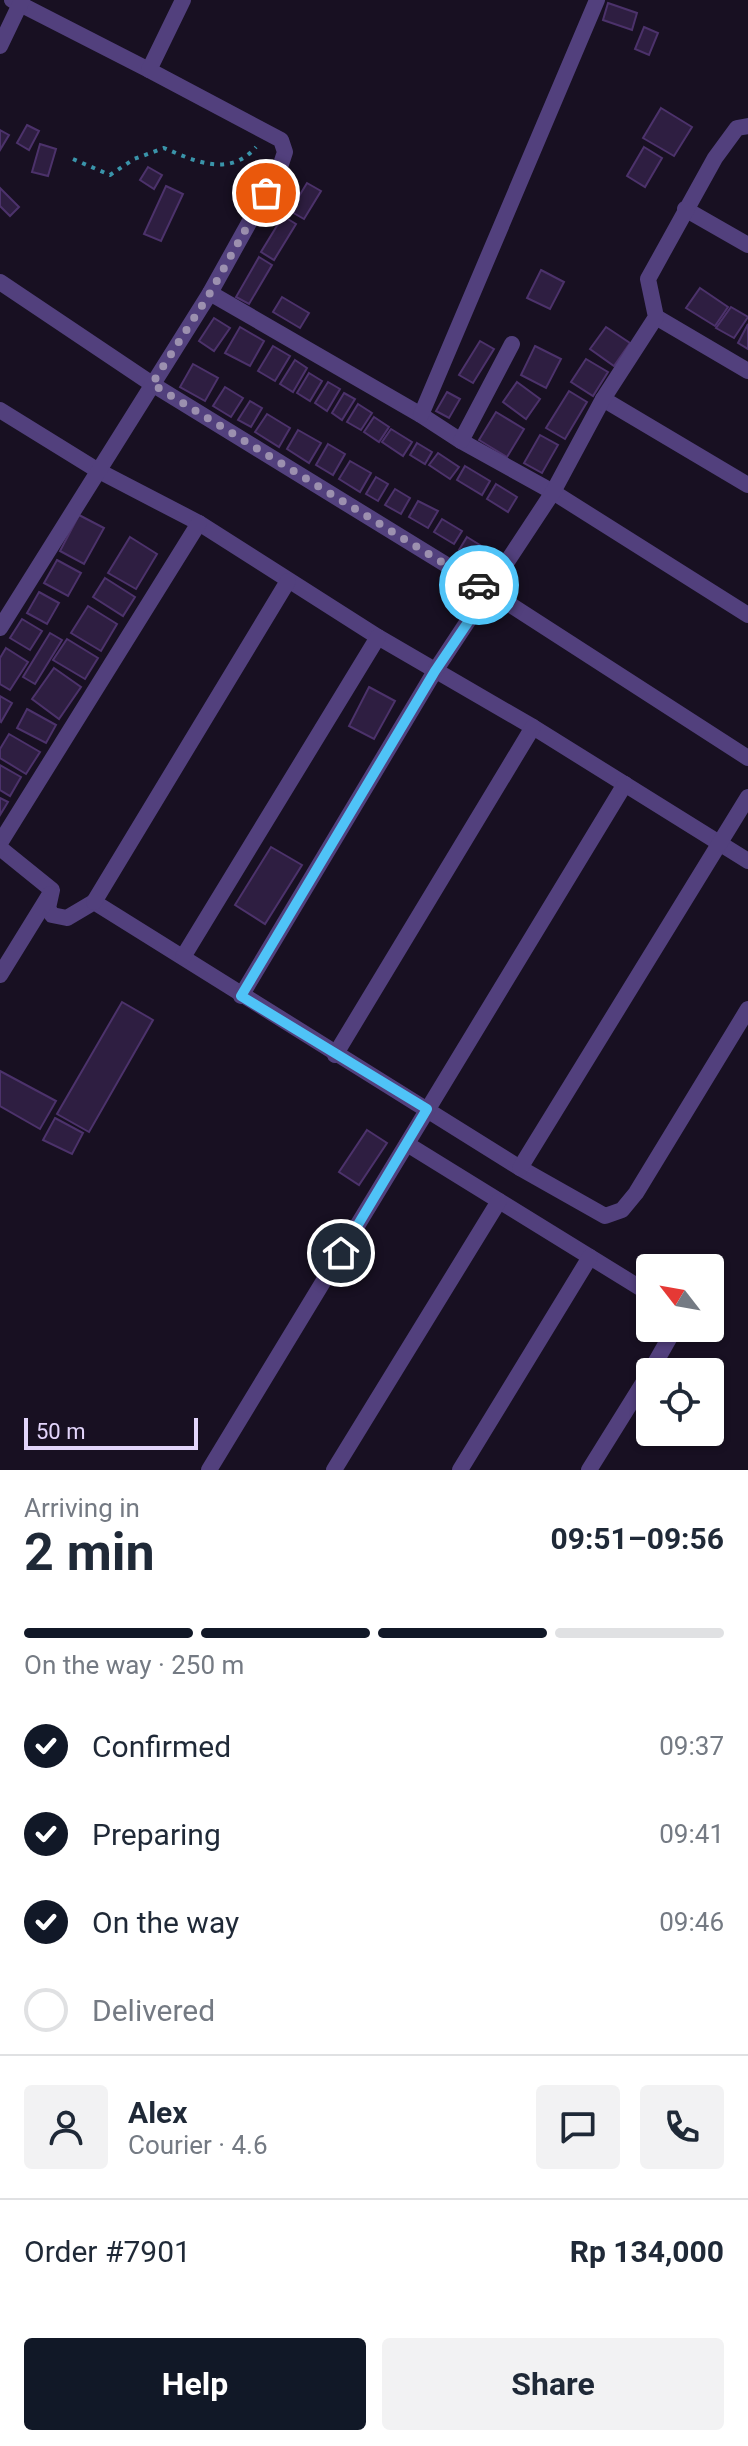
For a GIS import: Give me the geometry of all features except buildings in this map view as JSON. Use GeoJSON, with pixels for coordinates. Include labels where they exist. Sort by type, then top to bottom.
{"type":"FeatureCollection","features":[{"type":"Feature","properties":{"kind":"street"},"geometry":{"type":"LineString","coordinates":[[149,70],[183,0]]}},
{"type":"Feature","properties":{"kind":"street"},"geometry":{"type":"LineString","coordinates":[[421,415],[597,0]]}},
{"type":"Feature","properties":{"kind":"street"},"geometry":{"type":"LineString","coordinates":[[0,46],[18,2],[281,140],[285,152],[280,167],[210,293],[0,628]]}},
{"type":"Feature","properties":{"kind":"street"},"geometry":{"type":"LineString","coordinates":[[241,996],[435,671],[553,492],[603,399],[656,317],[648,279],[715,158],[737,128],[748,126]]}},
{"type":"Feature","properties":{"kind":"street"},"geometry":{"type":"LineString","coordinates":[[685,209],[748,245]]}},
{"type":"Feature","properties":{"kind":"street"},"geometry":{"type":"LineString","coordinates":[[0,282],[152,384],[489,591],[748,758]]}},
{"type":"Feature","properties":{"kind":"street"},"geometry":{"type":"LineString","coordinates":[[210,293],[553,492],[748,615]]}},
{"type":"Feature","properties":{"kind":"street"},"geometry":{"type":"LineString","coordinates":[[656,317],[748,371]]}},
{"type":"Feature","properties":{"kind":"street"},"geometry":{"type":"LineString","coordinates":[[461,441],[512,344]]}},
{"type":"Feature","properties":{"kind":"street"},"geometry":{"type":"LineString","coordinates":[[603,399],[748,485]]}},
{"type":"Feature","properties":{"kind":"street"},"geometry":{"type":"LineString","coordinates":[[3,418],[199,523],[378,637],[533,727],[748,861]]}},
{"type":"Feature","properties":{"kind":"street"},"geometry":{"type":"LineString","coordinates":[[52,890],[0,846],[199,523]]}},
{"type":"Feature","properties":{"kind":"street"},"geometry":{"type":"LineString","coordinates":[[52,890],[48,908],[52,915],[67,918],[94,902],[288,581]]}},
{"type":"Feature","properties":{"kind":"street"},"geometry":{"type":"LineString","coordinates":[[183,957],[378,637]]}},
{"type":"Feature","properties":{"kind":"street"},"geometry":{"type":"LineString","coordinates":[[335,1055],[533,727]]}},
{"type":"Feature","properties":{"kind":"street"},"geometry":{"type":"LineString","coordinates":[[209,1470],[625,784]]}},
{"type":"Feature","properties":{"kind":"street"},"geometry":{"type":"LineString","coordinates":[[520,1168],[748,797]]}},
{"type":"Feature","properties":{"kind":"street"},"geometry":{"type":"LineString","coordinates":[[0,975],[52,890]]}},
{"type":"Feature","properties":{"kind":"street"},"geometry":{"type":"LineString","coordinates":[[94,902],[335,1055],[605,1216],[622,1210],[636,1193],[748,1009]]}},
{"type":"Feature","properties":{"kind":"street"},"geometry":{"type":"LineString","coordinates":[[407,1144],[636,1285]]}},
{"type":"Feature","properties":{"kind":"street"},"geometry":{"type":"LineString","coordinates":[[334,1470],[499,1201]]}},
{"type":"Feature","properties":{"kind":"street"},"geometry":{"type":"LineString","coordinates":[[460,1470],[590,1257]]}},
{"type":"Feature","properties":{"kind":"street"},"geometry":{"type":"LineString","coordinates":[[589,1470],[636,1394]]}},
{"type":"Feature","properties":{"kind":"path"},"geometry":{"type":"LineString","coordinates":[[73,159],[110,175],[134,159],[164,148],[212,166],[242,159],[253,152],[268,133]]}},
{"type":"Feature","properties":{"kind":"way so far"},"geometry":{"type":"LineString","coordinates":[[266,193],[210,293],[152,384],[479,585]]}},
{"type":"Feature","properties":{"kind":"route"},"geometry":{"type":"LineString","coordinates":[[341,1253],[427,1109],[241,996],[435,671],[489,591],[479,585]]}}]}
